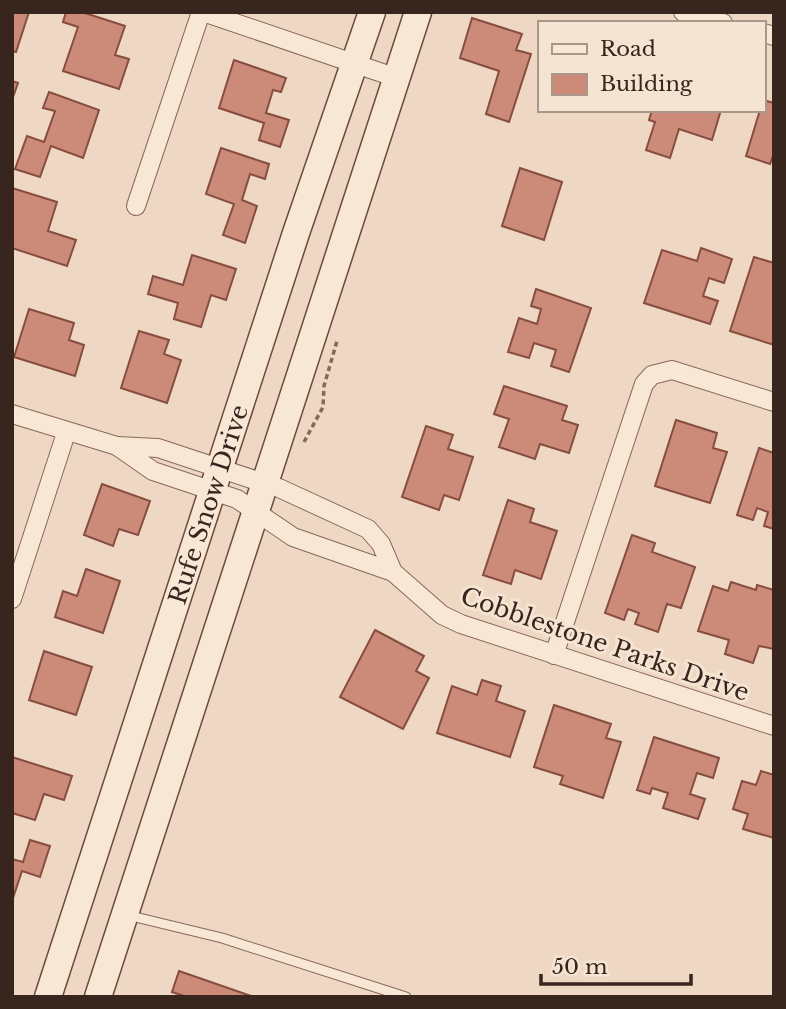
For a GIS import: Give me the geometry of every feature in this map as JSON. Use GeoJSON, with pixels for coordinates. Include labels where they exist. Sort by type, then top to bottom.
{"type":"FeatureCollection","features":[{"type":"Feature","properties":{"kind":"main road","name":"Rufe Snow Drive"},"geometry":{"type":"LineString","coordinates":[[98,997],[125,915],[353,64],[372,12]]}},
{"type":"Feature","properties":{"kind":"main road","name":"Rufe Snow Drive"},"geometry":{"type":"LineString","coordinates":[[48,997],[239,488],[397,79],[418,12]]}},
{"type":"Feature","properties":{"kind":"street"},"geometry":{"type":"LineString","coordinates":[[136,206],[202,12],[397,79]]}},
{"type":"Feature","properties":{"kind":"street"},"geometry":{"type":"LineString","coordinates":[[683,12],[716,21]]}},
{"type":"Feature","properties":{"kind":"street"},"geometry":{"type":"LineString","coordinates":[[554,655],[637,398],[652,375],[672,370],[774,402]]}},
{"type":"Feature","properties":{"kind":"street"},"geometry":{"type":"LineString","coordinates":[[12,414],[66,433],[117,446],[158,448],[239,488]]}},
{"type":"Feature","properties":{"kind":"street"},"geometry":{"type":"LineString","coordinates":[[12,599],[66,433]]}},
{"type":"Feature","properties":{"kind":"street","name":"Cobblestone Parks Drive"},"geometry":{"type":"LineString","coordinates":[[239,488],[293,537],[393,572],[442,615],[461,624],[774,726]]}},
{"type":"Feature","properties":{"kind":"street","name":"Cobblestone Parks Drive"},"geometry":{"type":"LineString","coordinates":[[239,488],[368,529],[381,544],[393,572]]}},
{"type":"Feature","properties":{"kind":"lane"},"geometry":{"type":"LineString","coordinates":[[125,915],[222,938],[406,997]]}},
{"type":"Feature","properties":{"kind":"building"},"geometry":{"type":"Polygon","coordinates":[[[12,12],[29,12],[16,52],[12,51],[12,12]]]}},
{"type":"Feature","properties":{"kind":"building"},"geometry":{"type":"Polygon","coordinates":[[[66,12],[82,12],[125,26],[115,55],[129,59],[119,89],[63,71],[78,27],[63,22],[66,12]]]}},
{"type":"Feature","properties":{"kind":"building"},"geometry":{"type":"Polygon","coordinates":[[[472,18],[522,34],[516,50],[531,54],[509,122],[486,114],[499,71],[460,58],[472,18]]]}},
{"type":"Feature","properties":{"kind":"building"},"geometry":{"type":"Polygon","coordinates":[[[234,60],[286,78],[281,92],[273,90],[266,113],[289,120],[280,147],[259,140],[264,123],[219,108],[234,60]]]}},
{"type":"Feature","properties":{"kind":"building"},"geometry":{"type":"Polygon","coordinates":[[[12,81],[18,83],[12,100],[12,81]]]}},
{"type":"Feature","properties":{"kind":"building"},"geometry":{"type":"Polygon","coordinates":[[[49,92],[99,110],[83,158],[51,146],[40,177],[15,169],[27,136],[44,142],[55,111],[43,108],[49,92]]]}},
{"type":"Feature","properties":{"kind":"building"},"geometry":{"type":"Polygon","coordinates":[[[765,101],[774,103],[774,153],[770,164],[746,156],[759,112],[765,112],[765,101]]]}},
{"type":"Feature","properties":{"kind":"building"},"geometry":{"type":"Polygon","coordinates":[[[651,112],[720,112],[712,140],[679,129],[670,158],[646,150],[655,122],[649,120],[651,112]]]}},
{"type":"Feature","properties":{"kind":"building"},"geometry":{"type":"Polygon","coordinates":[[[221,148],[269,164],[265,179],[250,174],[242,200],[257,206],[245,243],[223,235],[234,204],[206,194],[221,148]]]}},
{"type":"Feature","properties":{"kind":"building"},"geometry":{"type":"Polygon","coordinates":[[[520,168],[562,182],[544,240],[502,226],[520,168]]]}},
{"type":"Feature","properties":{"kind":"building"},"geometry":{"type":"Polygon","coordinates":[[[12,188],[57,202],[48,231],[76,240],[67,266],[12,248],[12,188]]]}},
{"type":"Feature","properties":{"kind":"building"},"geometry":{"type":"Polygon","coordinates":[[[701,248],[732,259],[724,283],[709,278],[703,296],[718,301],[710,324],[644,303],[662,250],[697,261],[701,248]]]}},
{"type":"Feature","properties":{"kind":"building"},"geometry":{"type":"Polygon","coordinates":[[[192,255],[236,269],[226,300],[211,295],[201,327],[174,319],[178,303],[148,294],[153,276],[183,285],[192,255]]]}},
{"type":"Feature","properties":{"kind":"building"},"geometry":{"type":"Polygon","coordinates":[[[754,257],[774,263],[774,345],[730,331],[754,257]]]}},
{"type":"Feature","properties":{"kind":"building"},"geometry":{"type":"Polygon","coordinates":[[[536,289],[591,308],[569,372],[551,366],[556,350],[534,343],[529,358],[508,352],[519,318],[537,324],[541,309],[531,306],[536,289]]]}},
{"type":"Feature","properties":{"kind":"building"},"geometry":{"type":"Polygon","coordinates":[[[29,309],[74,323],[69,340],[84,345],[75,376],[14,357],[29,309]]]}},
{"type":"Feature","properties":{"kind":"building"},"geometry":{"type":"Polygon","coordinates":[[[139,331],[169,340],[164,354],[181,360],[167,403],[121,388],[139,331]]]}},
{"type":"Feature","properties":{"kind":"building"},"geometry":{"type":"Polygon","coordinates":[[[504,386],[567,406],[562,420],[578,425],[569,453],[540,444],[535,459],[499,447],[509,419],[494,414],[504,386]]]}},
{"type":"Feature","properties":{"kind":"building"},"geometry":{"type":"Polygon","coordinates":[[[676,420],[717,433],[713,448],[727,452],[710,503],[655,486],[676,420]]]}},
{"type":"Feature","properties":{"kind":"building"},"geometry":{"type":"Polygon","coordinates":[[[426,426],[453,435],[448,449],[473,457],[459,500],[444,495],[439,510],[402,497],[426,426]]]}},
{"type":"Feature","properties":{"kind":"building"},"geometry":{"type":"Polygon","coordinates":[[[759,448],[774,453],[774,529],[764,526],[768,512],[757,508],[753,520],[737,515],[759,448]]]}},
{"type":"Feature","properties":{"kind":"building"},"geometry":{"type":"Polygon","coordinates":[[[102,484],[150,501],[138,535],[119,529],[113,546],[84,535],[102,484]]]}},
{"type":"Feature","properties":{"kind":"building"},"geometry":{"type":"Polygon","coordinates":[[[508,500],[534,509],[530,522],[557,531],[541,579],[515,570],[511,584],[483,575],[508,500]]]}},
{"type":"Feature","properties":{"kind":"building"},"geometry":{"type":"Polygon","coordinates":[[[632,535],[655,543],[652,552],[695,567],[681,608],[667,604],[658,632],[635,624],[639,613],[628,609],[624,620],[605,613],[632,535]]]}},
{"type":"Feature","properties":{"kind":"building"},"geometry":{"type":"Polygon","coordinates":[[[86,569],[120,581],[103,633],[55,617],[63,591],[77,596],[86,569]]]}},
{"type":"Feature","properties":{"kind":"building"},"geometry":{"type":"Polygon","coordinates":[[[731,582],[756,590],[757,585],[774,590],[774,649],[759,646],[753,663],[725,654],[729,640],[698,631],[713,586],[728,591],[731,582]]]}},
{"type":"Feature","properties":{"kind":"building"},"geometry":{"type":"Polygon","coordinates":[[[375,630],[424,656],[416,671],[429,678],[403,729],[340,697],[375,630]]]}},
{"type":"Feature","properties":{"kind":"building"},"geometry":{"type":"Polygon","coordinates":[[[44,651],[92,667],[76,715],[29,700],[44,651]]]}},
{"type":"Feature","properties":{"kind":"building"},"geometry":{"type":"Polygon","coordinates":[[[482,680],[501,686],[496,701],[525,711],[510,757],[437,733],[452,686],[477,695],[482,680]]]}},
{"type":"Feature","properties":{"kind":"building"},"geometry":{"type":"Polygon","coordinates":[[[554,705],[611,724],[606,738],[621,742],[603,798],[560,784],[563,776],[534,767],[554,705]]]}},
{"type":"Feature","properties":{"kind":"building"},"geometry":{"type":"Polygon","coordinates":[[[654,737],[719,758],[713,778],[697,773],[690,794],[705,799],[698,819],[663,808],[668,793],[652,788],[650,794],[637,790],[654,737]]]}},
{"type":"Feature","properties":{"kind":"building"},"geometry":{"type":"Polygon","coordinates":[[[12,757],[72,776],[64,800],[44,794],[35,820],[12,813],[12,757]]]}},
{"type":"Feature","properties":{"kind":"building"},"geometry":{"type":"Polygon","coordinates":[[[761,771],[774,775],[774,838],[743,829],[748,814],[733,809],[742,781],[756,785],[761,771]]]}},
{"type":"Feature","properties":{"kind":"building"},"geometry":{"type":"Polygon","coordinates":[[[30,840],[50,846],[40,877],[22,871],[12,901],[12,859],[23,862],[30,840]]]}},
{"type":"Feature","properties":{"kind":"building"},"geometry":{"type":"Polygon","coordinates":[[[179,971],[254,997],[187,997],[172,992],[179,971]]]}}]}
